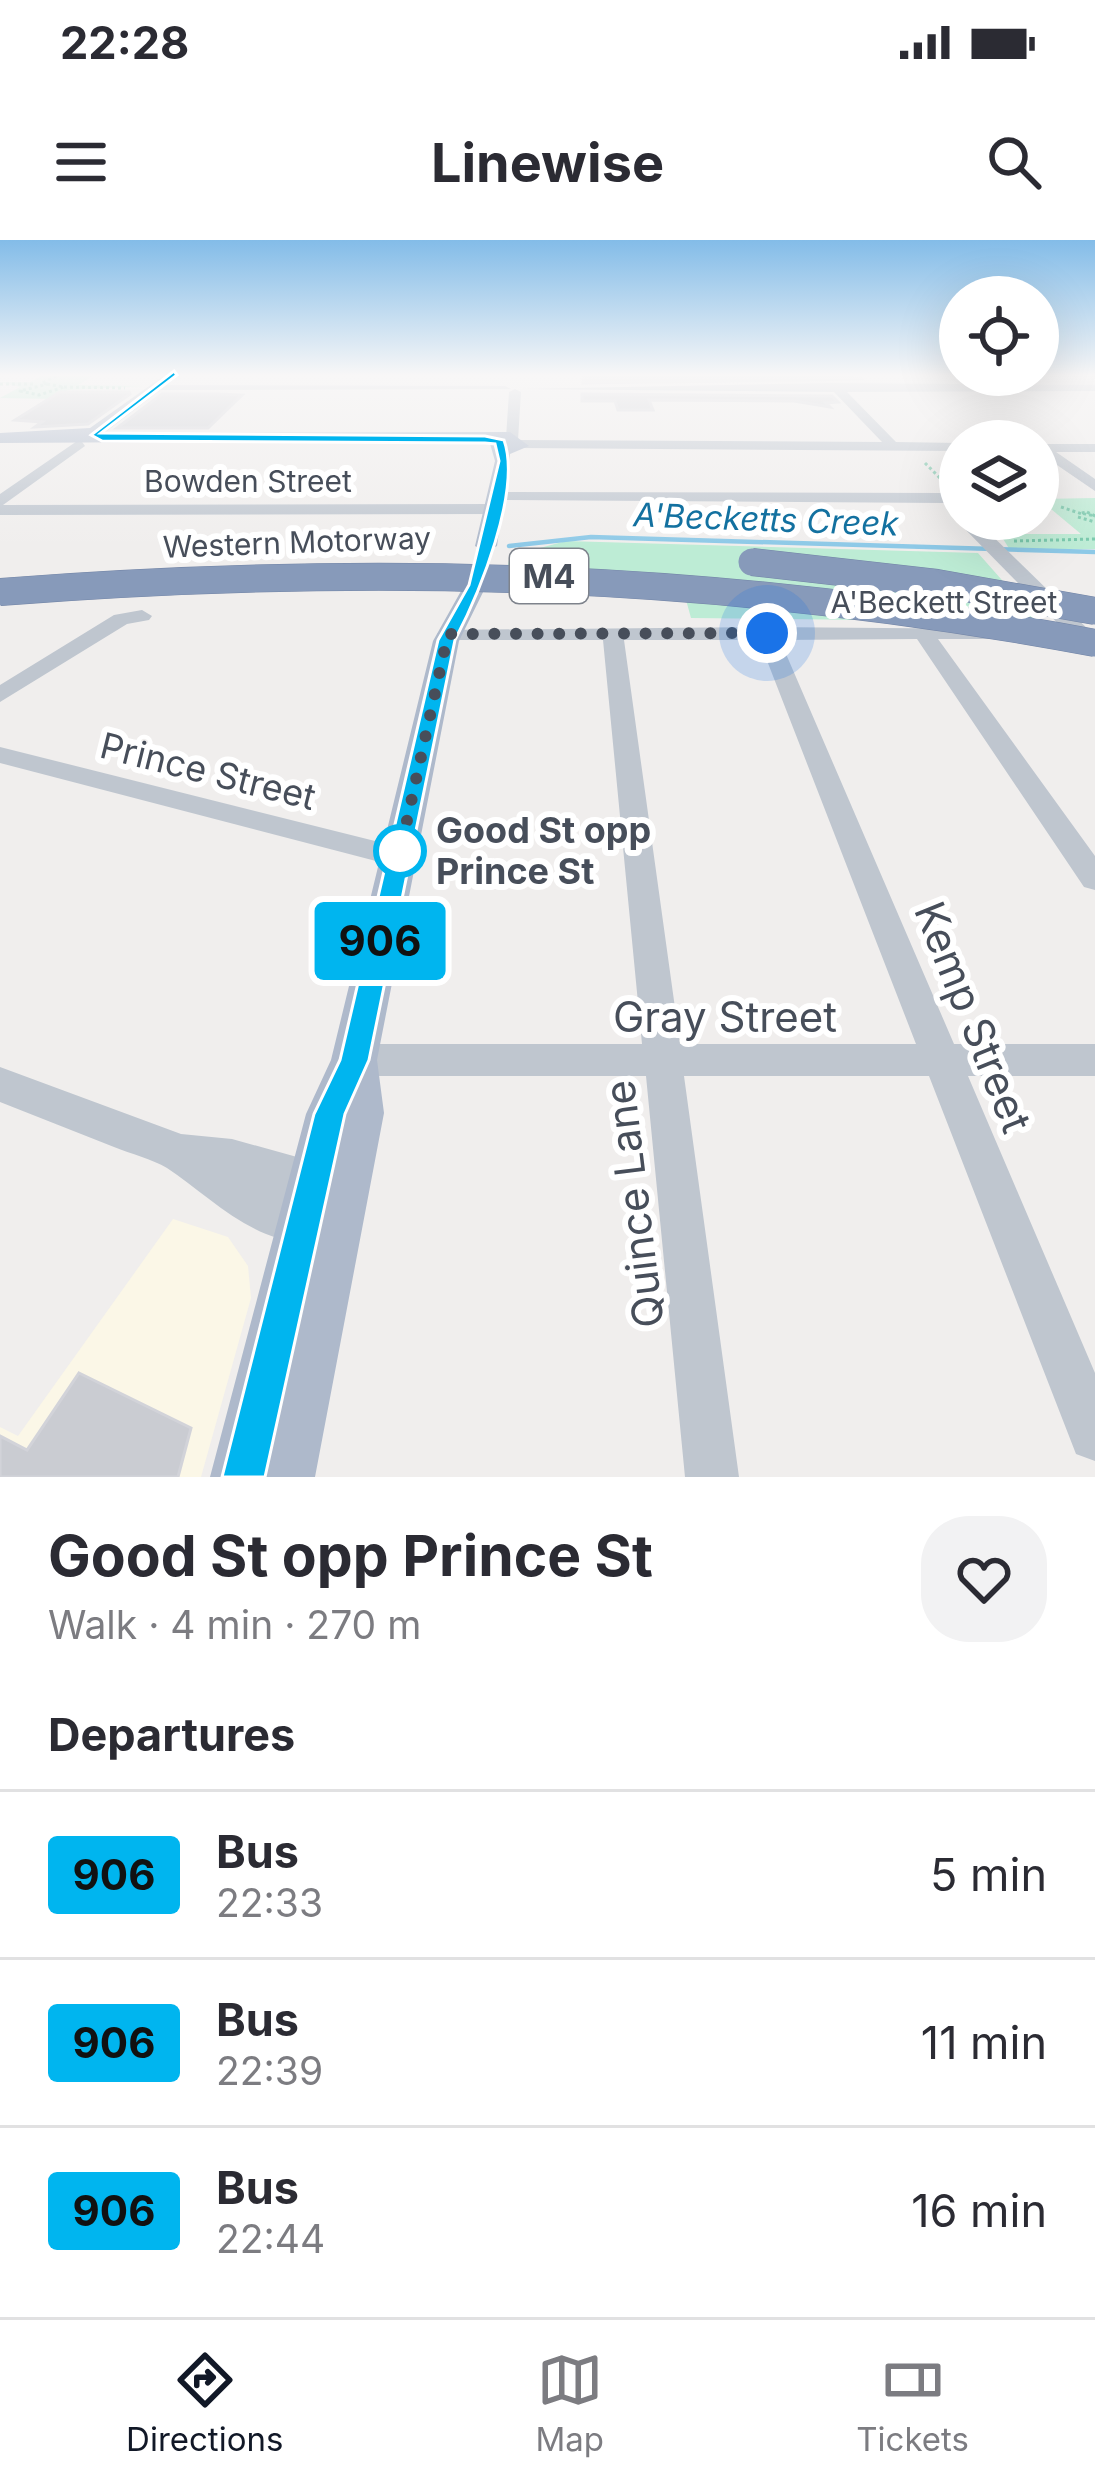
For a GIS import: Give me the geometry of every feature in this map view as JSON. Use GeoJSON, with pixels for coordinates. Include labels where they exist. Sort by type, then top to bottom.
{"type":"FeatureCollection","features":[{"type":"Feature","properties":{"kind":"highway","name":"Western Motorway"},"geometry":{"type":"LineString","coordinates":[[452,547],[497,547]]}},
{"type":"Feature","properties":{"kind":"highway","name":"Western Motorway"},"geometry":{"type":"LineString","coordinates":[[0,569],[204,553]]}},
{"type":"Feature","properties":{"kind":"highway"},"geometry":{"type":"LineString","coordinates":[[716,559],[938,583],[1093,629]]}},
{"type":"Feature","properties":{"kind":"highway","name":"Western Motorway"},"geometry":{"type":"LineString","coordinates":[[0,583],[305,562],[623,567],[861,591],[1093,629]]}},
{"type":"Feature","properties":{"kind":"highway","name":"Western Motorway"},"geometry":{"type":"LineString","coordinates":[[0,592],[218,576],[493,573],[768,592],[1093,629]]}},
{"type":"Feature","properties":{"kind":"main road"},"geometry":{"type":"LineString","coordinates":[[87,438],[96,432]]}},
{"type":"Feature","properties":{"kind":"main road"},"geometry":{"type":"LineString","coordinates":[[497,547],[496,503],[509,432]]}},
{"type":"Feature","properties":{"kind":"main road"},"geometry":{"type":"LineString","coordinates":[[0,438],[445,438],[507,445]]}},
{"type":"Feature","properties":{"kind":"main road"},"geometry":{"type":"LineString","coordinates":[[282,1477],[324,1202],[330,1114],[354,1060],[448,634],[478,580]]}},
{"type":"Feature","properties":{"kind":"main road"},"geometry":{"type":"LineString","coordinates":[[244,1477],[324,1202]]}},
{"type":"Feature","properties":{"kind":"street"},"geometry":{"type":"LineString","coordinates":[[881,432],[901,452]]}},
{"type":"Feature","properties":{"kind":"street"},"geometry":{"type":"LineString","coordinates":[[0,505],[87,438]]}},
{"type":"Feature","properties":{"kind":"street"},"geometry":{"type":"LineString","coordinates":[[507,445],[939,449]]}},
{"type":"Feature","properties":{"kind":"street"},"geometry":{"type":"LineString","coordinates":[[1059,448],[1095,448]]}},
{"type":"Feature","properties":{"kind":"street"},"geometry":{"type":"LineString","coordinates":[[1059,461],[1095,486]]}},
{"type":"Feature","properties":{"kind":"street"},"geometry":{"type":"LineString","coordinates":[[930,483],[939,488]]}},
{"type":"Feature","properties":{"kind":"street","name":"Bowden Street"},"geometry":{"type":"LineString","coordinates":[[0,505],[496,503],[939,493]]}},
{"type":"Feature","properties":{"kind":"street"},"geometry":{"type":"LineString","coordinates":[[992,540],[1010,564],[1093,629]]}},
{"type":"Feature","properties":{"kind":"street"},"geometry":{"type":"LineString","coordinates":[[0,695],[128,616]]}},
{"type":"Feature","properties":{"kind":"street","name":"A'Beckett Street"},"geometry":{"type":"LineString","coordinates":[[448,634],[1093,629]]}},
{"type":"Feature","properties":{"kind":"street","name":"Kemp Street"},"geometry":{"type":"LineString","coordinates":[[767,633],[1095,1436]]}},
{"type":"Feature","properties":{"kind":"street"},"geometry":{"type":"LineString","coordinates":[[923,633],[1095,879]]}},
{"type":"Feature","properties":{"kind":"street","name":"Quince Lane"},"geometry":{"type":"LineString","coordinates":[[613,634],[712,1477]]}},
{"type":"Feature","properties":{"kind":"street","name":"Prince Street"},"geometry":{"type":"LineString","coordinates":[[0,755],[399,857]]}},
{"type":"Feature","properties":{"kind":"street","name":"Gray Street"},"geometry":{"type":"LineString","coordinates":[[354,1060],[1095,1060]]}},
{"type":"Feature","properties":{"kind":"street"},"geometry":{"type":"LineString","coordinates":[[0,1084],[181,1154],[216,1186],[324,1202]]}},
{"type":"Feature","properties":{"kind":"path"},"geometry":{"type":"LineString","coordinates":[[901,452],[939,486]]}},
{"type":"Feature","properties":{"kind":"path"},"geometry":{"type":"LineString","coordinates":[[1061,507],[1095,522]]}},
{"type":"Feature","properties":{"kind":"path"},"geometry":{"type":"LineString","coordinates":[[1074,515],[1095,515]]}},
{"type":"Feature","properties":{"kind":"path"},"geometry":{"type":"LineString","coordinates":[[996,543],[1095,538]]}},
{"type":"Feature","properties":{"kind":"shaded area"},"geometry":{"type":"Polygon","coordinates":[[[173,1219],[228,1237],[248,1266],[251,1298],[201,1477],[0,1477],[0,1427],[18,1436],[173,1219]]]}},
{"type":"Feature","properties":{"kind":"green space"},"geometry":{"type":"Polygon","coordinates":[[[1095,498],[1095,549],[1010,550],[1004,540],[1059,540],[1059,534],[1081,534],[1059,516],[1059,499],[1095,498]]]}},
{"type":"Feature","properties":{"kind":"green space"},"geometry":{"type":"Polygon","coordinates":[[[566,541],[978,553],[1047,631],[952,621],[691,618],[683,589],[505,577],[510,556],[566,541]]]}},
{"type":"Feature","properties":{"kind":"building"},"geometry":{"type":"Polygon","coordinates":[[[79,1373],[191,1428],[178,1477],[0,1477],[0,1436],[27,1450],[79,1373]]]}},
{"type":"Feature","properties":{"kind":"waterway","name":"A'Becketts Creek"},"geometry":{"type":"LineString","coordinates":[[509,546],[591,537],[1095,552]]}},
{"type":"Feature","properties":{"kind":"bus line","name":"906"},"geometry":{"type":"LineString","coordinates":[[96,432],[102,438],[485,440],[500,442],[505,461],[476,585],[446,640],[354,1060],[330,1114],[243,1477]]}},
{"type":"Feature","properties":{"kind":"place","name":"Good St opp Prince St"},"geometry":{"type":"Point","coordinates":[400,851]}},
{"type":"Feature","properties":{"kind":"route"},"geometry":{"type":"LineString","coordinates":[[400,851],[399,857],[448,634],[767,633]]}}]}
